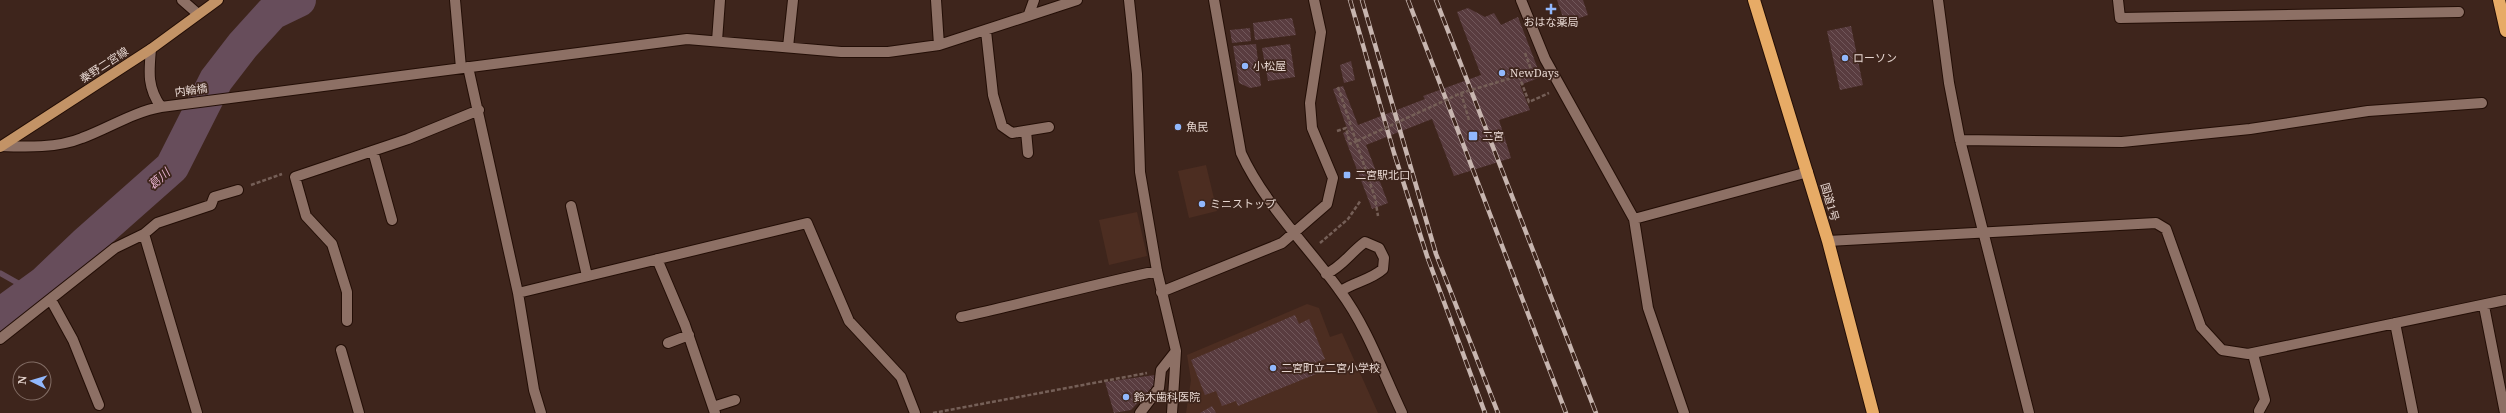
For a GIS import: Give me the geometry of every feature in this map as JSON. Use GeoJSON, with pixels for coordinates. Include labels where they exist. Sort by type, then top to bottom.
{"type":"FeatureCollection","features":[{"type":"Feature","properties":{"kind":"highway","name":"国道1号"},"geometry":{"type":"LineString","coordinates":[[1754,0],[1828,241],[1873,413]]}},
{"type":"Feature","properties":{"kind":"highway"},"geometry":{"type":"LineString","coordinates":[[2500,0],[2506,31]]}},
{"type":"Feature","properties":{"kind":"main road","name":"秦野二宮線"},"geometry":{"type":"LineString","coordinates":[[1,146],[151,49],[218,0]]}},
{"type":"Feature","properties":{"kind":"street"},"geometry":{"type":"LineString","coordinates":[[182,0],[198,14]]}},
{"type":"Feature","properties":{"kind":"street"},"geometry":{"type":"LineString","coordinates":[[717,41],[720,0]]}},
{"type":"Feature","properties":{"kind":"street"},"geometry":{"type":"LineString","coordinates":[[788,47],[793,0]]}},
{"type":"Feature","properties":{"kind":"street"},"geometry":{"type":"LineString","coordinates":[[936,0],[939,45]]}},
{"type":"Feature","properties":{"kind":"street"},"geometry":{"type":"LineString","coordinates":[[1029,14],[1034,0]]}},
{"type":"Feature","properties":{"kind":"street","name":"内輪橋"},"geometry":{"type":"LineString","coordinates":[[1,146],[54,145],[80,139],[144,110],[166,106],[687,39],[841,52],[888,52],[939,45],[986,31],[1029,14],[1077,0]]}},
{"type":"Feature","properties":{"kind":"street"},"geometry":{"type":"LineString","coordinates":[[1129,0],[1137,74],[1140,172],[1161,292],[1176,351],[1172,413]]}},
{"type":"Feature","properties":{"kind":"street"},"geometry":{"type":"LineString","coordinates":[[1214,0],[1241,153],[1251,174],[1294,235],[1341,291],[1357,318],[1402,413]]}},
{"type":"Feature","properties":{"kind":"street"},"geometry":{"type":"LineString","coordinates":[[1161,292],[1282,243],[1294,235],[1327,204],[1333,178],[1312,128],[1310,103],[1322,32],[1314,0]]}},
{"type":"Feature","properties":{"kind":"street"},"geometry":{"type":"LineString","coordinates":[[1521,0],[1545,59],[1634,219],[1648,308],[1684,413]]}},
{"type":"Feature","properties":{"kind":"street"},"geometry":{"type":"LineString","coordinates":[[1938,0],[1949,83],[1960,140],[1982,232],[2029,413]]}},
{"type":"Feature","properties":{"kind":"street"},"geometry":{"type":"LineString","coordinates":[[2118,0],[2120,18],[2459,12]]}},
{"type":"Feature","properties":{"kind":"street"},"geometry":{"type":"LineString","coordinates":[[455,5],[465,67],[479,110],[518,292],[534,390],[541,413]]}},
{"type":"Feature","properties":{"kind":"street"},"geometry":{"type":"LineString","coordinates":[[986,31],[993,95],[1002,126],[1012,133],[1049,127]]}},
{"type":"Feature","properties":{"kind":"street"},"geometry":{"type":"LineString","coordinates":[[151,49],[148,79],[153,95],[166,106]]}},
{"type":"Feature","properties":{"kind":"street"},"geometry":{"type":"LineString","coordinates":[[1960,140],[2122,142],[2250,129],[2368,111],[2482,102]]}},
{"type":"Feature","properties":{"kind":"street"},"geometry":{"type":"LineString","coordinates":[[347,321],[346,292],[332,244],[306,216],[296,177],[373,151],[479,110]]}},
{"type":"Feature","properties":{"kind":"street"},"geometry":{"type":"LineString","coordinates":[[1026,131],[1028,154]]}},
{"type":"Feature","properties":{"kind":"street"},"geometry":{"type":"LineString","coordinates":[[373,151],[392,220]]}},
{"type":"Feature","properties":{"kind":"street"},"geometry":{"type":"LineString","coordinates":[[1634,219],[1808,172]]}},
{"type":"Feature","properties":{"kind":"street"},"geometry":{"type":"LineString","coordinates":[[0,339],[115,248],[144,234],[158,223],[211,205],[214,197],[238,190]]}},
{"type":"Feature","properties":{"kind":"street"},"geometry":{"type":"LineString","coordinates":[[571,206],[587,276]]}},
{"type":"Feature","properties":{"kind":"street"},"geometry":{"type":"LineString","coordinates":[[518,292],[806,223],[849,321],[901,377],[915,413]]}},
{"type":"Feature","properties":{"kind":"street"},"geometry":{"type":"LineString","coordinates":[[1828,241],[2156,223],[2166,229],[2201,327],[2222,350],[2253,354],[2395,323],[2484,306],[2505,300]]}},
{"type":"Feature","properties":{"kind":"street"},"geometry":{"type":"LineString","coordinates":[[144,234],[197,413]]}},
{"type":"Feature","properties":{"kind":"street"},"geometry":{"type":"LineString","coordinates":[[1326,274],[1338,269],[1348,260],[1352,252],[1365,242],[1379,248],[1384,258],[1383,268],[1376,276],[1351,284],[1341,291]]}},
{"type":"Feature","properties":{"kind":"street"},"geometry":{"type":"LineString","coordinates":[[657,259],[689,335],[714,410],[735,400]]}},
{"type":"Feature","properties":{"kind":"street"},"geometry":{"type":"LineString","coordinates":[[960,317],[1055,297],[1101,283],[1157,271]]}},
{"type":"Feature","properties":{"kind":"street"},"geometry":{"type":"LineString","coordinates":[[51,300],[73,340],[99,405]]}},
{"type":"Feature","properties":{"kind":"street"},"geometry":{"type":"LineString","coordinates":[[2484,306],[2505,413]]}},
{"type":"Feature","properties":{"kind":"street"},"geometry":{"type":"LineString","coordinates":[[2395,323],[2413,413]]}},
{"type":"Feature","properties":{"kind":"street"},"geometry":{"type":"LineString","coordinates":[[668,343],[689,335]]}},
{"type":"Feature","properties":{"kind":"street"},"geometry":{"type":"LineString","coordinates":[[341,350],[359,413]]}},
{"type":"Feature","properties":{"kind":"street"},"geometry":{"type":"LineString","coordinates":[[1140,413],[1159,388],[1161,370],[1176,351]]}},
{"type":"Feature","properties":{"kind":"street"},"geometry":{"type":"LineString","coordinates":[[2253,354],[2265,400],[2259,411]]}},
{"type":"Feature","properties":{"kind":"path"},"geometry":{"type":"LineString","coordinates":[[1337,132],[1346,128],[1350,144],[1461,93],[1532,72]]}},
{"type":"Feature","properties":{"kind":"path"},"geometry":{"type":"LineString","coordinates":[[1519,76],[1530,102],[1542,97]]}},
{"type":"Feature","properties":{"kind":"path"},"geometry":{"type":"LineString","coordinates":[[1338,87],[1357,140],[1375,198],[1378,216]]}},
{"type":"Feature","properties":{"kind":"path"},"geometry":{"type":"LineString","coordinates":[[1461,93],[1469,120]]}},
{"type":"Feature","properties":{"kind":"path"},"geometry":{"type":"LineString","coordinates":[[238,190],[286,173],[296,177]]}},
{"type":"Feature","properties":{"kind":"path"},"geometry":{"type":"LineString","coordinates":[[1318,244],[1348,219],[1361,200]]}},
{"type":"Feature","properties":{"kind":"path"},"geometry":{"type":"LineString","coordinates":[[933,413],[1161,370]]}},
{"type":"Feature","properties":{"kind":"shaded area"},"geometry":{"type":"Polygon","coordinates":[[[1206,165],[1217,211],[1189,218],[1178,171],[1206,165]]]}},
{"type":"Feature","properties":{"kind":"shaded area"},"geometry":{"type":"Polygon","coordinates":[[[1137,212],[1147,256],[1109,265],[1099,220],[1137,212]]]}},
{"type":"Feature","properties":{"kind":"shaded area","name":"二宮町立二宮小学校"},"geometry":{"type":"Polygon","coordinates":[[[1307,304],[1319,308],[1330,337],[1342,333],[1378,413],[1186,413],[1191,380],[1187,355],[1307,304]]]}},
{"type":"Feature","properties":{"kind":"building"},"geometry":{"type":"Polygon","coordinates":[[[1557,0],[1583,0],[1588,15],[1565,23],[1557,0]]]}},
{"type":"Feature","properties":{"kind":"building"},"geometry":{"type":"Polygon","coordinates":[[[1468,8],[1485,17],[1494,13],[1501,25],[1518,17],[1541,77],[1520,85],[1530,110],[1499,120],[1511,158],[1454,176],[1432,119],[1366,145],[1388,203],[1372,209],[1343,133],[1348,131],[1333,89],[1343,86],[1358,125],[1425,99],[1423,96],[1481,75],[1457,12],[1468,8]]]}},
{"type":"Feature","properties":{"kind":"building"},"geometry":{"type":"Polygon","coordinates":[[[1292,18],[1296,35],[1255,40],[1253,23],[1292,18]]]}},
{"type":"Feature","properties":{"kind":"building","name":"ローソン"},"geometry":{"type":"Polygon","coordinates":[[[1851,26],[1863,85],[1840,90],[1827,31],[1851,26]]]}},
{"type":"Feature","properties":{"kind":"building"},"geometry":{"type":"Polygon","coordinates":[[[1250,28],[1251,41],[1232,43],[1230,30],[1250,28]]]}},
{"type":"Feature","properties":{"kind":"building"},"geometry":{"type":"Polygon","coordinates":[[[1256,44],[1261,86],[1250,88],[1239,83],[1233,46],[1256,44]]]}},
{"type":"Feature","properties":{"kind":"building"},"geometry":{"type":"Polygon","coordinates":[[[1290,44],[1295,77],[1268,81],[1262,48],[1290,44]]]}},
{"type":"Feature","properties":{"kind":"building"},"geometry":{"type":"Polygon","coordinates":[[[1351,61],[1355,80],[1344,83],[1340,65],[1351,61]]]}},
{"type":"Feature","properties":{"kind":"building"},"geometry":{"type":"Polygon","coordinates":[[[1295,315],[1299,324],[1309,319],[1325,359],[1312,364],[1316,374],[1238,406],[1236,401],[1222,406],[1216,391],[1205,395],[1191,360],[1295,315]]]}},
{"type":"Feature","properties":{"kind":"building","name":"鈴木歯科医院"},"geometry":{"type":"Polygon","coordinates":[[[1155,375],[1156,383],[1131,410],[1114,413],[1105,382],[1155,375]]]}},
{"type":"Feature","properties":{"kind":"building"},"geometry":{"type":"Polygon","coordinates":[[[1212,406],[1216,413],[1200,413],[1212,406]]]}},
{"type":"Feature","properties":{"kind":"waterway","name":"葛川"},"geometry":{"type":"LineString","coordinates":[[0,315],[44,283],[85,244],[172,167],[216,80],[243,45],[272,13],[299,0]]}},
{"type":"Feature","properties":{"kind":"waterway"},"geometry":{"type":"LineString","coordinates":[[0,273],[32,291]]}},
{"type":"Feature","properties":{"kind":"railway"},"geometry":{"type":"LineString","coordinates":[[1350,0],[1394,153],[1427,256],[1485,413]]}},
{"type":"Feature","properties":{"kind":"railway"},"geometry":{"type":"LineString","coordinates":[[1362,0],[1436,254],[1498,413]]}},
{"type":"Feature","properties":{"kind":"railway"},"geometry":{"type":"LineString","coordinates":[[1408,0],[1566,413]]}},
{"type":"Feature","properties":{"kind":"railway"},"geometry":{"type":"LineString","coordinates":[[1436,0],[1596,413]]}},
{"type":"Feature","properties":{"kind":"place","name":"おはな薬局"},"geometry":{"type":"Point","coordinates":[1551,9]}},
{"type":"Feature","properties":{"kind":"place","name":"ローソン"},"geometry":{"type":"Point","coordinates":[1845,58]}},
{"type":"Feature","properties":{"kind":"place","name":"小松屋"},"geometry":{"type":"Point","coordinates":[1245,66]}},
{"type":"Feature","properties":{"kind":"place","name":"NewDays"},"geometry":{"type":"Point","coordinates":[1502,73]}},
{"type":"Feature","properties":{"kind":"place","name":"魚民"},"geometry":{"type":"Point","coordinates":[1178,127]}},
{"type":"Feature","properties":{"kind":"place","name":"二宮"},"geometry":{"type":"Point","coordinates":[1473,136]}},
{"type":"Feature","properties":{"kind":"place","name":"二宮駅北口"},"geometry":{"type":"Point","coordinates":[1347,175]}},
{"type":"Feature","properties":{"kind":"place","name":"ミニストップ"},"geometry":{"type":"Point","coordinates":[1202,204]}},
{"type":"Feature","properties":{"kind":"place","name":"二宮町立二宮小学校"},"geometry":{"type":"Point","coordinates":[1273,368]}},
{"type":"Feature","properties":{"kind":"place","name":"鈴木歯科医院"},"geometry":{"type":"Point","coordinates":[1126,397]}}]}
